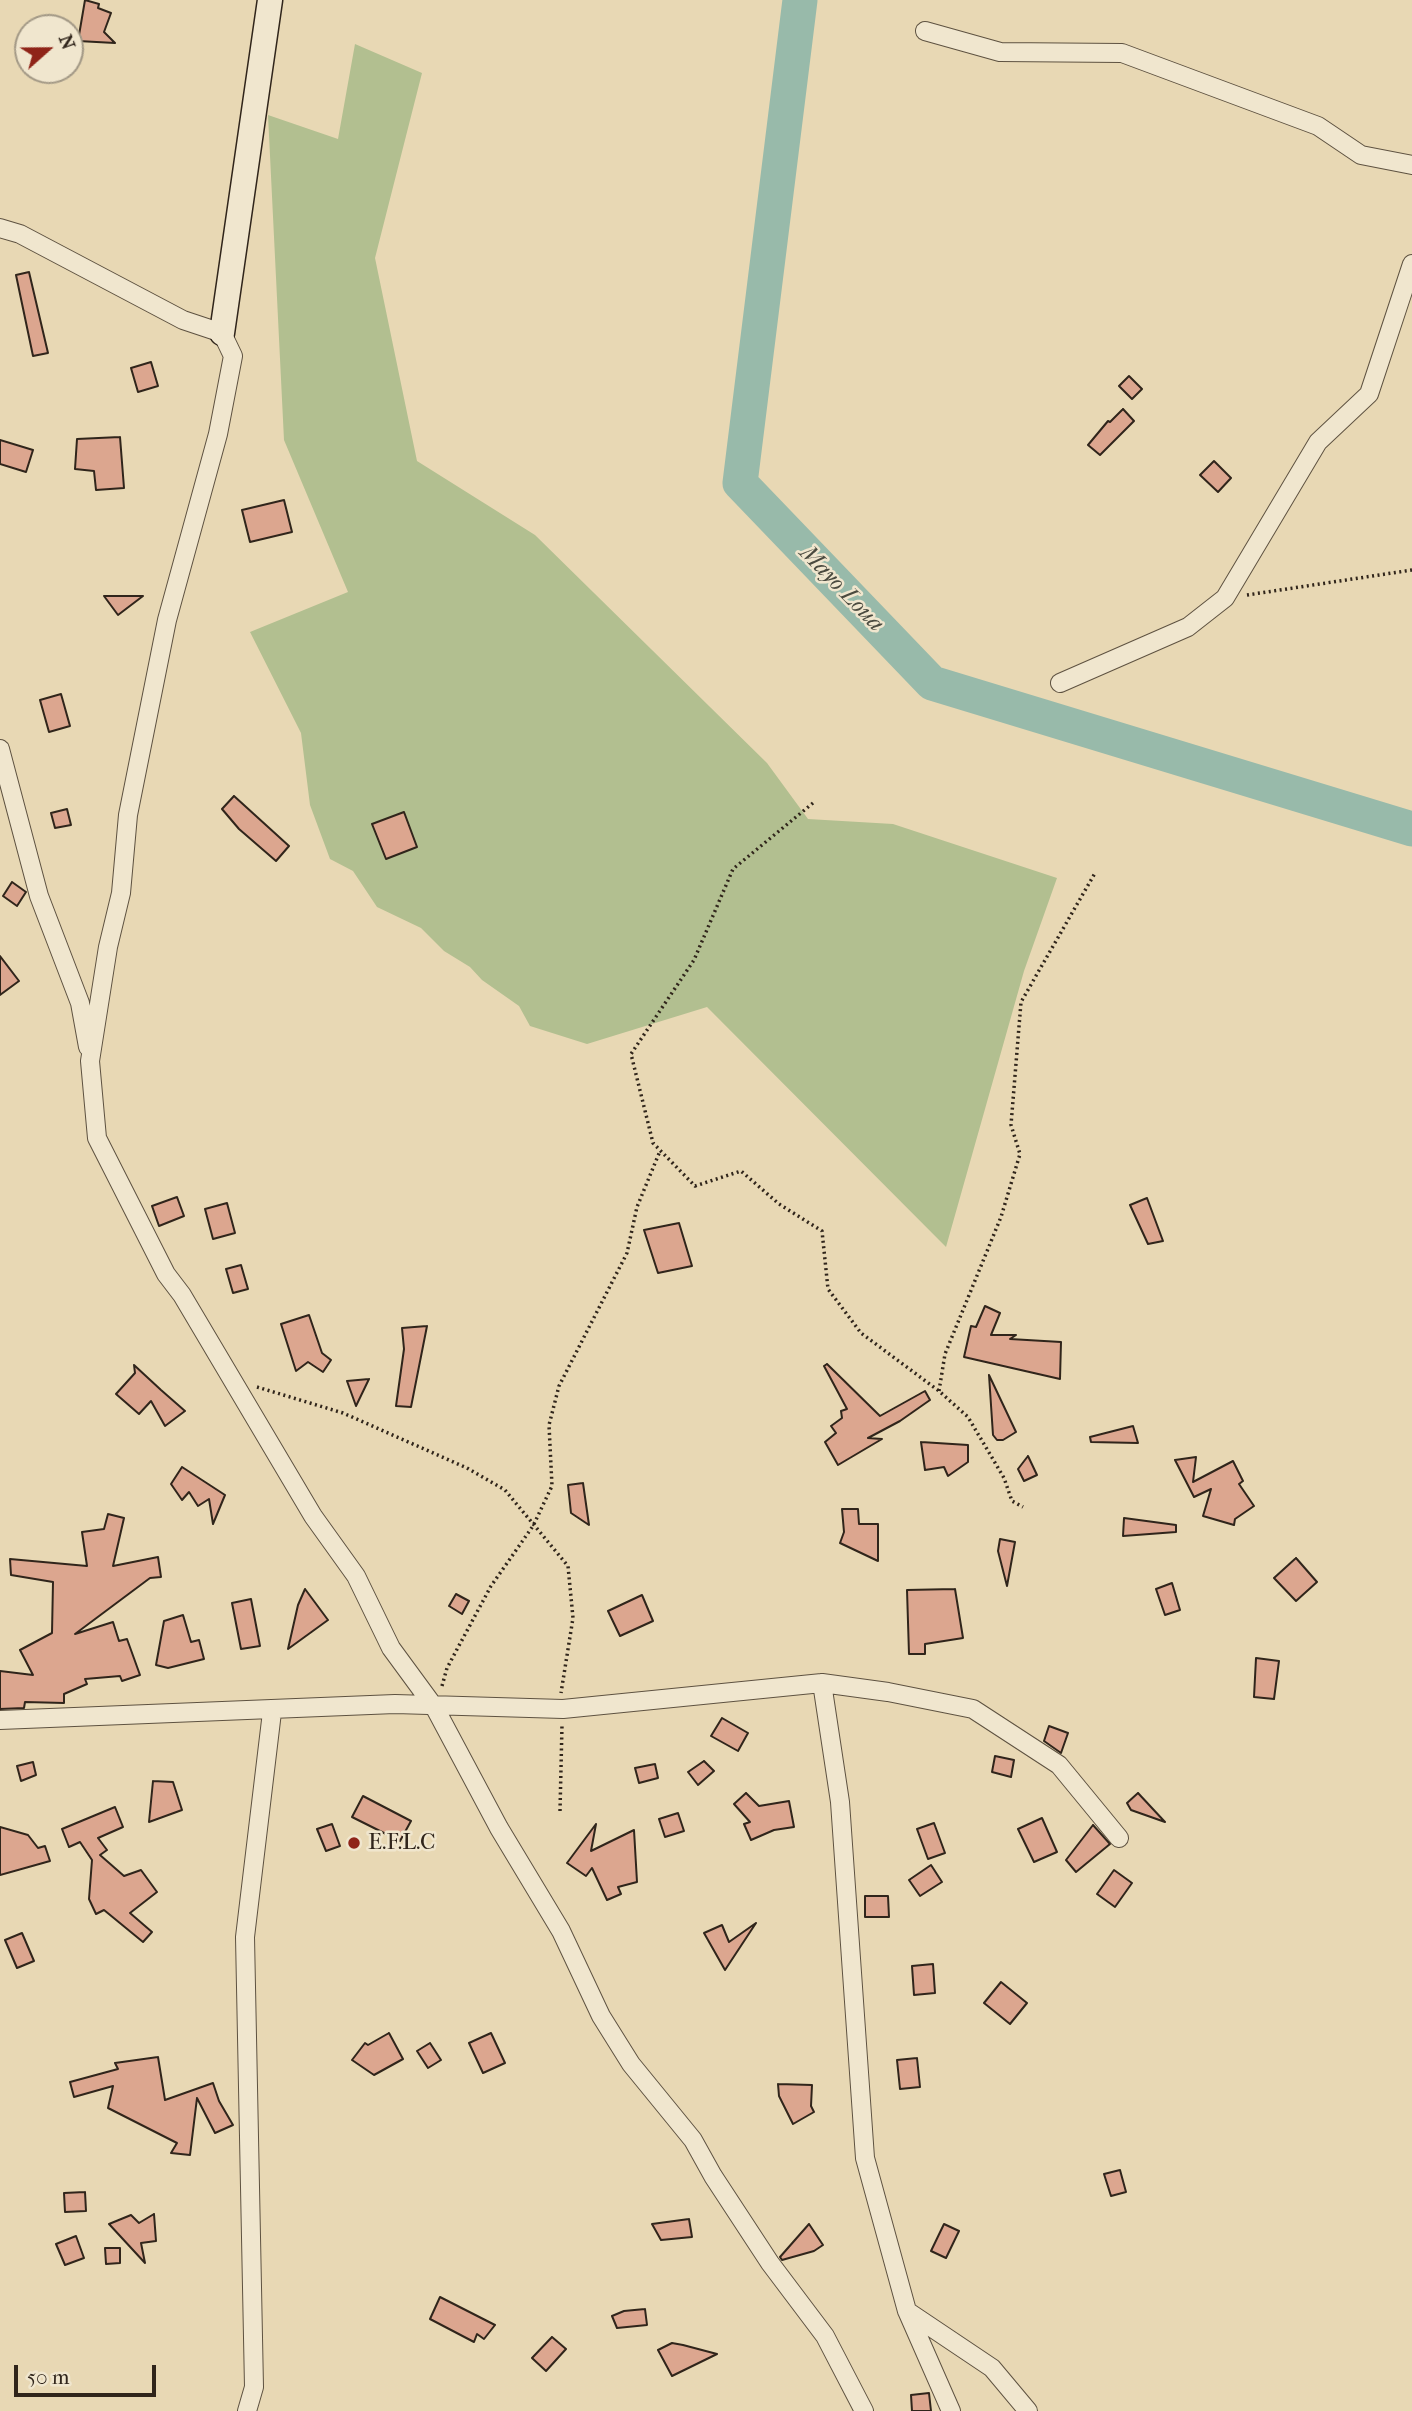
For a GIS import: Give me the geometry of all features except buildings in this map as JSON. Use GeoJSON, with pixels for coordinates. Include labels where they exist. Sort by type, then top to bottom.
{"type":"FeatureCollection","features":[{"type":"Feature","properties":{"kind":"main road"},"geometry":{"type":"LineString","coordinates":[[222,333],[270,0]]}},
{"type":"Feature","properties":{"kind":"street"},"geometry":{"type":"LineString","coordinates":[[925,32],[1000,52],[1122,53],[1318,126],[1361,155],[1412,165]]}},
{"type":"Feature","properties":{"kind":"street"},"geometry":{"type":"LineString","coordinates":[[0,228],[20,234],[183,320],[222,333],[233,356],[218,433],[167,620],[128,815],[121,893],[108,947],[90,1061]]}},
{"type":"Feature","properties":{"kind":"street"},"geometry":{"type":"LineString","coordinates":[[1060,683],[1188,627],[1225,598],[1318,442],[1369,394],[1412,264]]}},
{"type":"Feature","properties":{"kind":"street"},"geometry":{"type":"LineString","coordinates":[[0,749],[39,896],[80,1003],[90,1061],[97,1138],[166,1274],[313,1516],[356,1576],[391,1648],[435,1708],[499,1828],[561,1931],[601,2016],[631,2064],[693,2140],[713,2176],[770,2263],[825,2336],[864,2411]]}},
{"type":"Feature","properties":{"kind":"street"},"geometry":{"type":"LineString","coordinates":[[822,1683],[841,1802],[865,2158],[907,2311],[951,2411]]}},
{"type":"Feature","properties":{"kind":"street"},"geometry":{"type":"LineString","coordinates":[[0,1720],[272,1712],[396,1704],[435,1708],[563,1709],[822,1683],[888,1692],[973,1709],[1059,1765],[1119,1838]]}},
{"type":"Feature","properties":{"kind":"street"},"geometry":{"type":"LineString","coordinates":[[247,2411],[254,2387],[245,1937],[272,1712]]}},
{"type":"Feature","properties":{"kind":"street"},"geometry":{"type":"LineString","coordinates":[[907,2311],[992,2368],[1028,2411]]}},
{"type":"Feature","properties":{"kind":"path"},"geometry":{"type":"LineString","coordinates":[[1225,598],[1412,570]]}},
{"type":"Feature","properties":{"kind":"path"},"geometry":{"type":"LineString","coordinates":[[813,803],[733,869],[694,960],[631,1054],[653,1143],[695,1186],[741,1171],[779,1204],[822,1231],[828,1289],[836,1300],[861,1333],[939,1391],[968,1417],[1004,1478],[1012,1501],[1023,1507]]}},
{"type":"Feature","properties":{"kind":"path"},"geometry":{"type":"LineString","coordinates":[[939,1391],[945,1354],[1001,1217],[1020,1154],[1011,1125],[1021,1002],[1095,873]]}},
{"type":"Feature","properties":{"kind":"path"},"geometry":{"type":"LineString","coordinates":[[435,1708],[447,1668],[491,1586],[533,1526],[552,1486],[549,1425],[559,1386],[627,1253],[637,1207],[660,1151]]}},
{"type":"Feature","properties":{"kind":"path"},"geometry":{"type":"LineString","coordinates":[[230,1377],[343,1413],[467,1468],[505,1490],[568,1566],[573,1618],[560,1687],[563,1709],[559,1811]]}},
{"type":"Feature","properties":{"kind":"green space"},"geometry":{"type":"Polygon","coordinates":[[[355,44],[422,73],[375,258],[417,461],[535,535],[767,763],[808,819],[893,824],[1057,878],[1024,971],[946,1247],[707,1007],[587,1044],[530,1026],[519,1006],[482,980],[470,967],[444,951],[421,928],[377,907],[353,871],[330,859],[310,805],[301,733],[250,632],[348,592],[284,440],[268,115],[338,139],[355,44]]]}},
{"type":"Feature","properties":{"kind":"waterway","name":"Mayo Loua"},"geometry":{"type":"LineString","coordinates":[[800,0],[740,483],[932,683],[1412,829]]}},
{"type":"Feature","properties":{"kind":"place","name":"E.F.L.C"},"geometry":{"type":"Point","coordinates":[354,1843]}}]}
